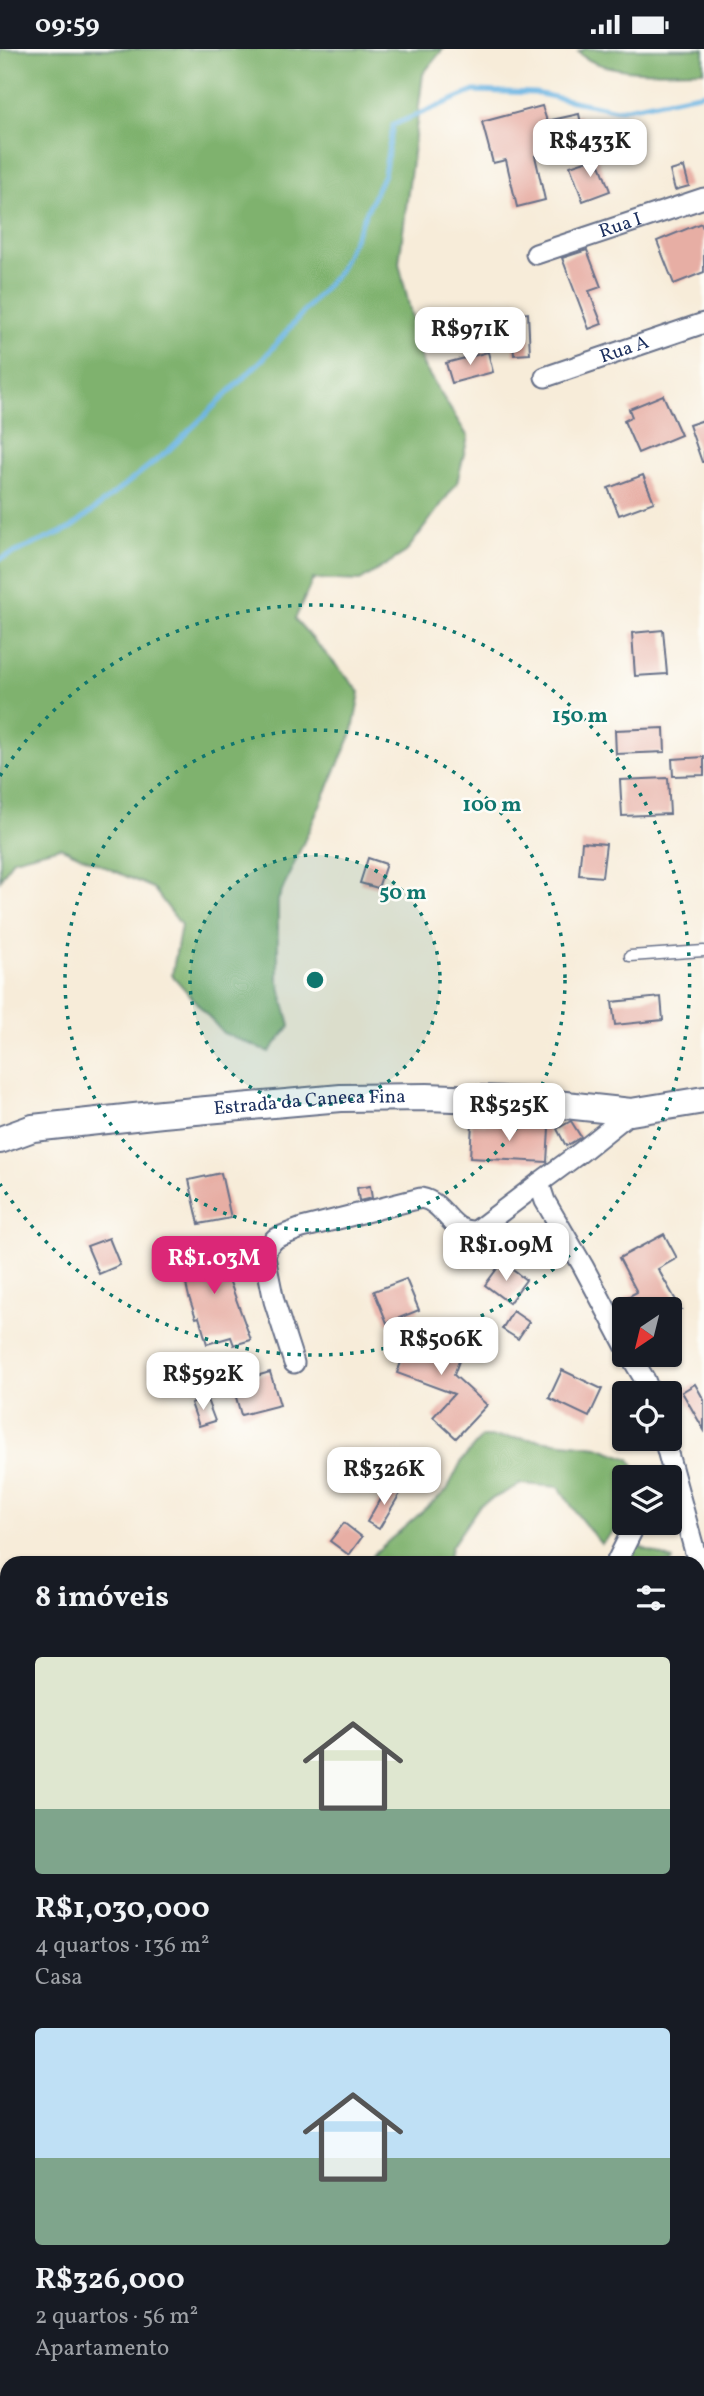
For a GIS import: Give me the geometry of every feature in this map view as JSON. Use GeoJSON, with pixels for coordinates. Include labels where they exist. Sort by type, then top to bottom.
{"type":"FeatureCollection","features":[{"type":"Feature","properties":{"kind":"street","name":"Rua I"},"geometry":{"type":"LineString","coordinates":[[536,254],[704,198]]}},
{"type":"Feature","properties":{"kind":"street","name":"Rua A"},"geometry":{"type":"LineString","coordinates":[[545,377],[704,323]]}},
{"type":"Feature","properties":{"kind":"street","name":"Estrada da Caneca Fina"},"geometry":{"type":"LineString","coordinates":[[0,1140],[33,1128],[341,1098],[427,1097],[528,1101],[631,1112],[704,1100]]}},
{"type":"Feature","properties":{"kind":"street"},"geometry":{"type":"LineString","coordinates":[[294,1363],[274,1301],[265,1257],[268,1246],[276,1238],[302,1228],[421,1198],[437,1204],[456,1227],[464,1231],[475,1231],[631,1112]]}},
{"type":"Feature","properties":{"kind":"street"},"geometry":{"type":"LineString","coordinates":[[539,1183],[555,1219],[612,1321]]}},
{"type":"Feature","properties":{"kind":"street"},"geometry":{"type":"LineString","coordinates":[[668,1451],[696,1556]]}},
{"type":"Feature","properties":{"kind":"street"},"geometry":{"type":"LineString","coordinates":[[620,1556],[630,1535]]}},
{"type":"Feature","properties":{"kind":"lane"},"geometry":{"type":"LineString","coordinates":[[630,956],[704,951]]}},
{"type":"Feature","properties":{"kind":"green space"},"geometry":{"type":"Polygon","coordinates":[[[0,49],[443,49],[423,74],[399,263],[423,365],[468,437],[457,483],[406,552],[360,581],[313,579],[295,619],[360,692],[353,731],[278,900],[278,979],[290,1026],[269,1052],[223,1033],[172,975],[181,925],[153,888],[60,847],[13,859],[0,880],[0,49]]]}},
{"type":"Feature","properties":{"kind":"green space"},"geometry":{"type":"Polygon","coordinates":[[[585,49],[704,49],[704,71],[656,72],[603,66],[578,52],[585,49]]]}},
{"type":"Feature","properties":{"kind":"green space"},"geometry":{"type":"Polygon","coordinates":[[[482,1437],[521,1438],[598,1447],[630,1459],[633,1465],[612,1465],[612,1533],[601,1544],[559,1487],[521,1484],[480,1505],[451,1547],[449,1556],[373,1556],[447,1490],[462,1460],[482,1437]]]}},
{"type":"Feature","properties":{"kind":"green space"},"geometry":{"type":"Polygon","coordinates":[[[635,1545],[663,1556],[630,1556],[635,1545]]]}},
{"type":"Feature","properties":{"kind":"building"},"geometry":{"type":"Polygon","coordinates":[[[542,106],[547,121],[579,114],[584,137],[554,144],[556,149],[535,156],[545,200],[517,207],[506,160],[493,163],[482,122],[542,106]]]}},
{"type":"Feature","properties":{"kind":"building"},"geometry":{"type":"Polygon","coordinates":[[[597,157],[610,191],[583,201],[570,166],[597,157]]]}},
{"type":"Feature","properties":{"kind":"building"},"geometry":{"type":"Polygon","coordinates":[[[684,167],[689,186],[675,190],[670,171],[684,167]]]}},
{"type":"Feature","properties":{"kind":"building"},"geometry":{"type":"Polygon","coordinates":[[[701,223],[704,231],[704,272],[674,284],[657,241],[701,223]]]}},
{"type":"Feature","properties":{"kind":"building"},"geometry":{"type":"Polygon","coordinates":[[[587,250],[601,287],[589,291],[602,324],[589,329],[562,258],[587,250]]]}},
{"type":"Feature","properties":{"kind":"building"},"geometry":{"type":"Polygon","coordinates":[[[528,313],[530,354],[514,355],[511,315],[528,313]]]}},
{"type":"Feature","properties":{"kind":"building"},"geometry":{"type":"Polygon","coordinates":[[[488,352],[493,372],[452,383],[446,363],[488,352]]]}},
{"type":"Feature","properties":{"kind":"building"},"geometry":{"type":"Polygon","coordinates":[[[663,395],[681,435],[638,453],[624,421],[632,417],[629,409],[663,395]]]}},
{"type":"Feature","properties":{"kind":"building"},"geometry":{"type":"Polygon","coordinates":[[[704,420],[704,462],[702,462],[689,425],[704,420]]]}},
{"type":"Feature","properties":{"kind":"building"},"geometry":{"type":"Polygon","coordinates":[[[643,475],[654,502],[619,515],[608,488],[643,475]]]}},
{"type":"Feature","properties":{"kind":"building"},"geometry":{"type":"Polygon","coordinates":[[[663,630],[667,674],[635,676],[632,633],[663,630]]]}},
{"type":"Feature","properties":{"kind":"building"},"geometry":{"type":"Polygon","coordinates":[[[664,728],[665,752],[616,754],[615,730],[664,728]]]}},
{"type":"Feature","properties":{"kind":"building"},"geometry":{"type":"Polygon","coordinates":[[[704,757],[704,775],[673,776],[672,759],[704,757]]]}},
{"type":"Feature","properties":{"kind":"building"},"geometry":{"type":"Polygon","coordinates":[[[668,778],[670,814],[622,816],[620,780],[668,778]]]}},
{"type":"Feature","properties":{"kind":"building"},"geometry":{"type":"Polygon","coordinates":[[[582,842],[606,844],[602,877],[579,875],[582,842]]]}},
{"type":"Feature","properties":{"kind":"building"},"geometry":{"type":"Polygon","coordinates":[[[368,858],[386,864],[378,888],[360,883],[368,858]]]}},
{"type":"Feature","properties":{"kind":"building"},"geometry":{"type":"Polygon","coordinates":[[[661,997],[663,1020],[615,1025],[612,1002],[661,997]]]}},
{"type":"Feature","properties":{"kind":"building"},"geometry":{"type":"Polygon","coordinates":[[[571,1121],[581,1137],[566,1146],[557,1129],[571,1121]]]}},
{"type":"Feature","properties":{"kind":"building"},"geometry":{"type":"Polygon","coordinates":[[[472,1123],[549,1128],[547,1162],[470,1158],[472,1123]]]}},
{"type":"Feature","properties":{"kind":"building"},"geometry":{"type":"Polygon","coordinates":[[[221,1173],[231,1218],[199,1224],[189,1180],[221,1173]]]}},
{"type":"Feature","properties":{"kind":"building"},"geometry":{"type":"Polygon","coordinates":[[[370,1186],[372,1198],[359,1201],[357,1188],[370,1186]]]}},
{"type":"Feature","properties":{"kind":"building"},"geometry":{"type":"Polygon","coordinates":[[[664,1234],[677,1258],[658,1269],[674,1297],[628,1297],[637,1292],[619,1258],[664,1234]]]}},
{"type":"Feature","properties":{"kind":"building"},"geometry":{"type":"Polygon","coordinates":[[[109,1238],[120,1265],[99,1274],[87,1246],[109,1238]]]}},
{"type":"Feature","properties":{"kind":"building"},"geometry":{"type":"Polygon","coordinates":[[[226,1247],[233,1272],[227,1274],[251,1340],[234,1345],[231,1337],[207,1344],[199,1317],[196,1318],[189,1297],[180,1259],[226,1247]]]}},
{"type":"Feature","properties":{"kind":"building"},"geometry":{"type":"Polygon","coordinates":[[[502,1262],[526,1280],[509,1303],[485,1285],[502,1262]]]}},
{"type":"Feature","properties":{"kind":"building"},"geometry":{"type":"Polygon","coordinates":[[[406,1279],[419,1310],[387,1323],[374,1291],[406,1279]]]}},
{"type":"Feature","properties":{"kind":"building"},"geometry":{"type":"Polygon","coordinates":[[[513,1311],[529,1322],[518,1339],[502,1329],[513,1311]]]}},
{"type":"Feature","properties":{"kind":"building"},"geometry":{"type":"Polygon","coordinates":[[[415,1325],[465,1344],[454,1375],[487,1405],[456,1438],[433,1417],[454,1394],[397,1373],[415,1325]]]}},
{"type":"Feature","properties":{"kind":"building"},"geometry":{"type":"Polygon","coordinates":[[[562,1370],[602,1389],[589,1417],[549,1398],[562,1370]]]}},
{"type":"Feature","properties":{"kind":"building"},"geometry":{"type":"Polygon","coordinates":[[[270,1372],[280,1405],[241,1415],[232,1383],[270,1372]]]}},
{"type":"Feature","properties":{"kind":"building"},"geometry":{"type":"Polygon","coordinates":[[[695,1384],[704,1400],[704,1430],[682,1392],[695,1384]]]}},
{"type":"Feature","properties":{"kind":"building"},"geometry":{"type":"Polygon","coordinates":[[[206,1397],[215,1421],[199,1426],[191,1403],[206,1397]]]}},
{"type":"Feature","properties":{"kind":"building"},"geometry":{"type":"Polygon","coordinates":[[[388,1485],[401,1492],[379,1529],[367,1522],[388,1485]]]}},
{"type":"Feature","properties":{"kind":"building"},"geometry":{"type":"Polygon","coordinates":[[[344,1523],[362,1537],[349,1555],[330,1541],[344,1523]]]}},
{"type":"Feature","properties":{"kind":"waterway"},"geometry":{"type":"LineString","coordinates":[[0,559],[71,528],[169,450],[263,359],[339,271],[384,174],[393,125],[474,91],[535,93],[616,110],[704,93]]}}]}
